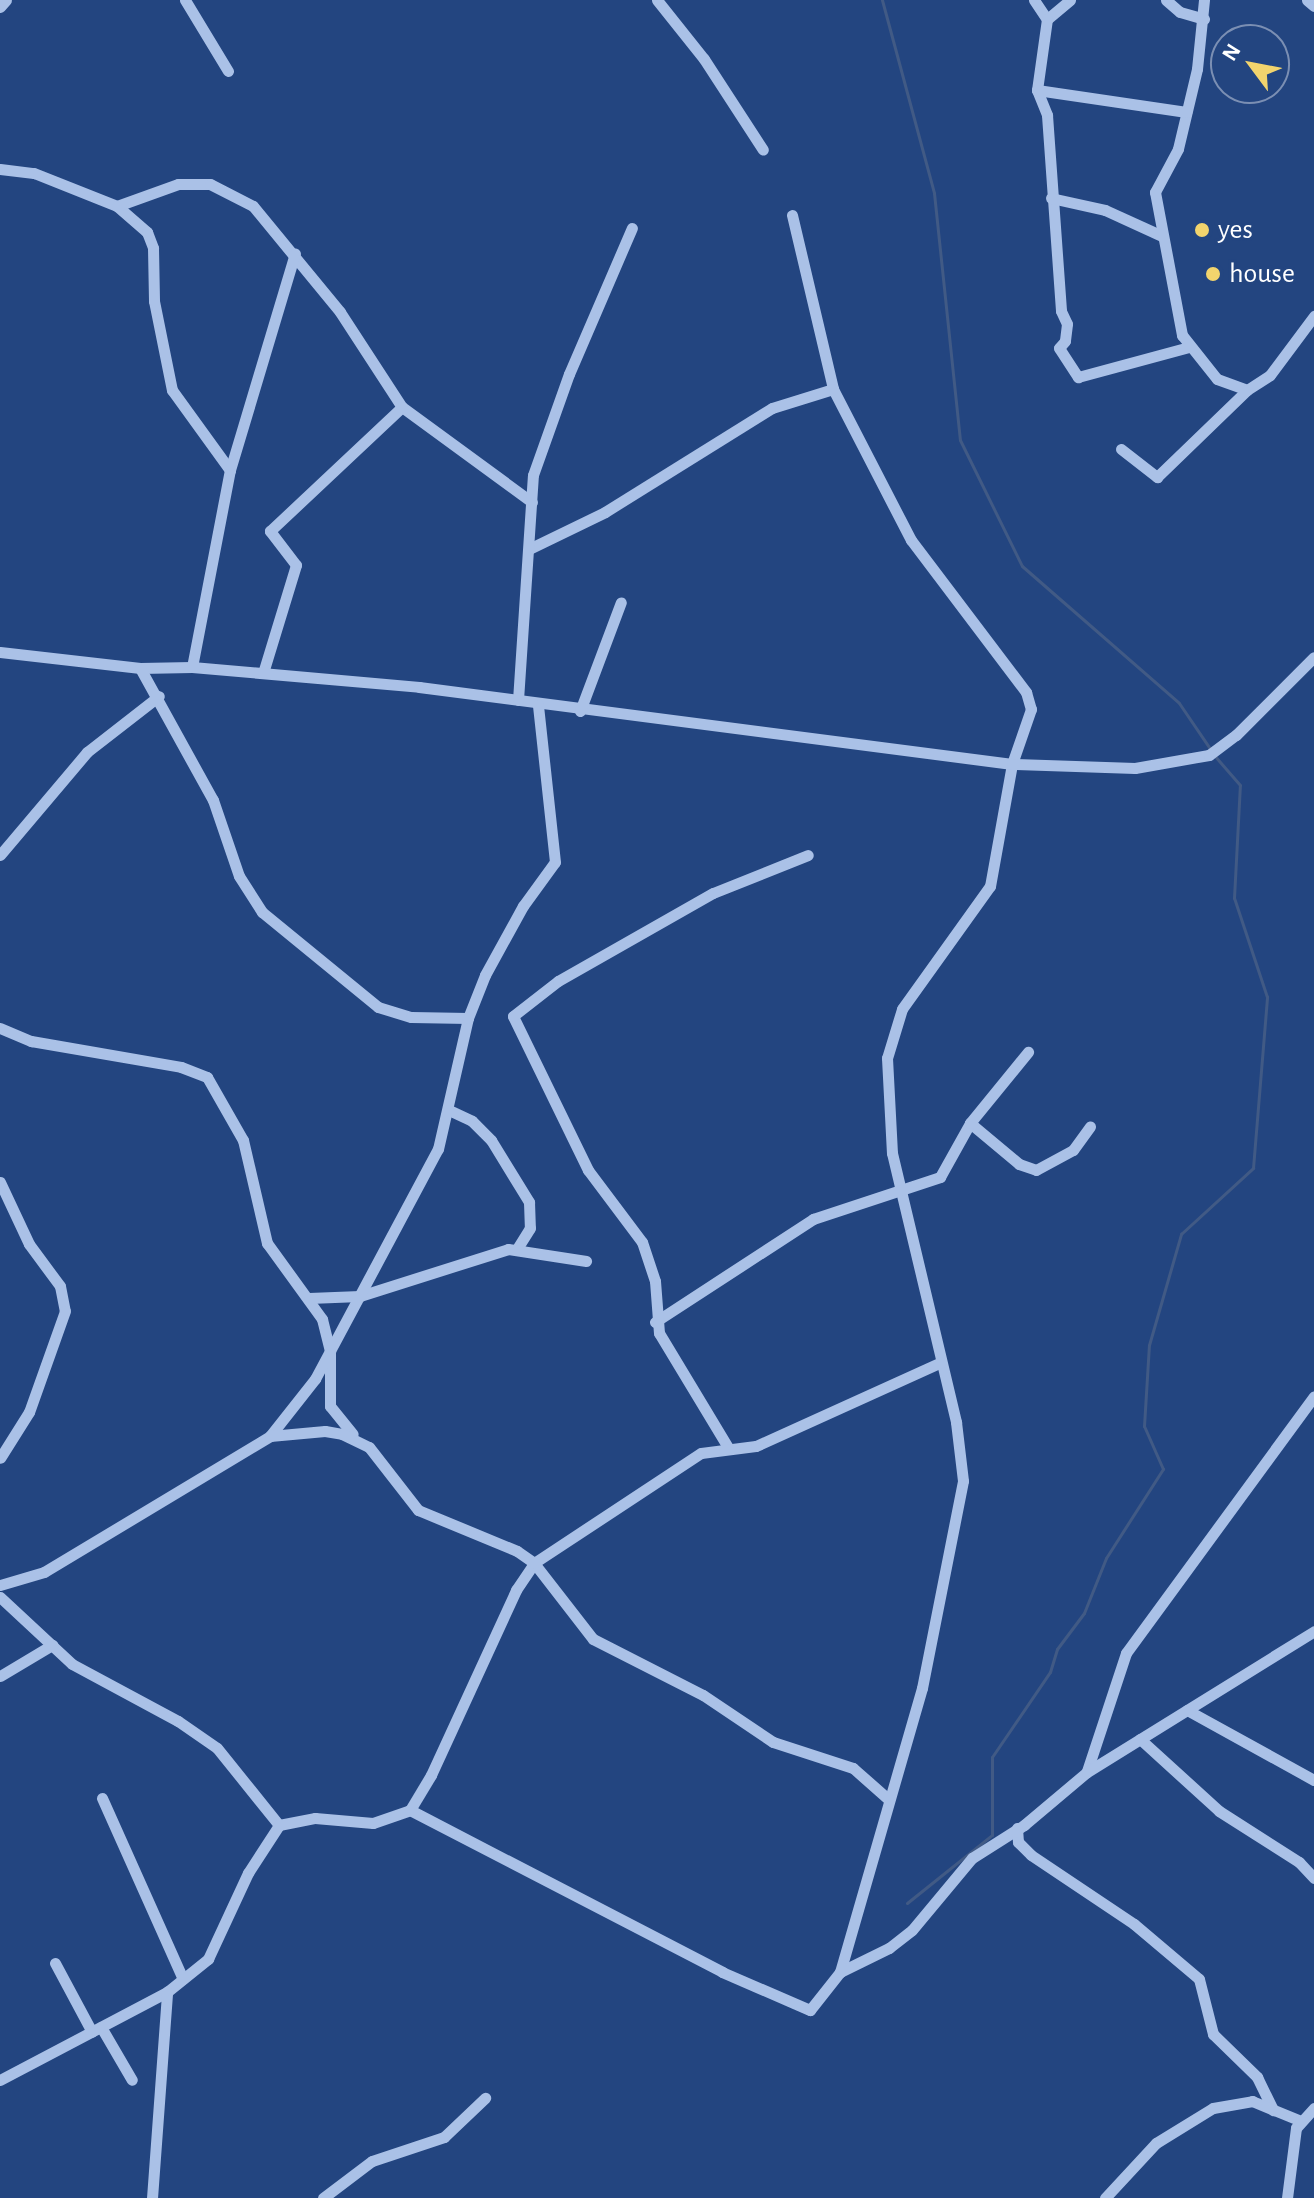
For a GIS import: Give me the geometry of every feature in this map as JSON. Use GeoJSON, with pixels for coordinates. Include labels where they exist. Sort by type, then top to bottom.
{"type":"FeatureCollection","features":[{"type":"Feature","properties":{"kind":"street"},"geometry":{"type":"LineString","coordinates":[[0,7],[6,0]]}},
{"type":"Feature","properties":{"kind":"street"},"geometry":{"type":"LineString","coordinates":[[185,0],[228,71]]}},
{"type":"Feature","properties":{"kind":"street"},"geometry":{"type":"LineString","coordinates":[[657,0],[704,59],[763,150]]}},
{"type":"Feature","properties":{"kind":"street"},"geometry":{"type":"LineString","coordinates":[[1034,0],[1047,19],[1037,90],[1047,115],[1061,311],[1067,324],[1065,341],[1059,348],[1073,375],[1103,374],[1189,347]]}},
{"type":"Feature","properties":{"kind":"street"},"geometry":{"type":"LineString","coordinates":[[1047,19],[1070,0]]}},
{"type":"Feature","properties":{"kind":"street"},"geometry":{"type":"LineString","coordinates":[[1166,0],[1180,12],[1204,19]]}},
{"type":"Feature","properties":{"kind":"street"},"geometry":{"type":"LineString","coordinates":[[1204,0],[1204,19],[1178,149],[1155,192],[1162,236],[1189,347],[1217,379],[1247,390]]}},
{"type":"Feature","properties":{"kind":"street"},"geometry":{"type":"LineString","coordinates":[[1307,0],[1314,6]]}},
{"type":"Feature","properties":{"kind":"street"},"geometry":{"type":"LineString","coordinates":[[1037,90],[1186,112]]}},
{"type":"Feature","properties":{"kind":"street"},"geometry":{"type":"LineString","coordinates":[[0,169],[34,173],[117,206],[147,232],[153,248],[154,301],[172,390],[230,470]]}},
{"type":"Feature","properties":{"kind":"street"},"geometry":{"type":"LineString","coordinates":[[117,206],[178,184],[210,184],[253,206],[295,254],[402,407],[532,502]]}},
{"type":"Feature","properties":{"kind":"street"},"geometry":{"type":"LineString","coordinates":[[1051,198],[1105,210],[1162,236]]}},
{"type":"Feature","properties":{"kind":"street"},"geometry":{"type":"LineString","coordinates":[[410,1810],[722,1972],[810,2010],[840,1972],[922,1688],[960,1511],[960,1446],[901,1189],[885,1092],[890,1036],[902,1009],[990,886],[1012,764],[1030,699],[911,540],[833,389],[792,215]]}},
{"type":"Feature","properties":{"kind":"street"},"geometry":{"type":"LineString","coordinates":[[518,700],[531,548],[533,475],[564,389],[632,228]]}},
{"type":"Feature","properties":{"kind":"street"},"geometry":{"type":"LineString","coordinates":[[192,667],[217,558],[230,470],[295,254]]}},
{"type":"Feature","properties":{"kind":"street"},"geometry":{"type":"LineString","coordinates":[[1121,449],[1157,477],[1247,390],[1270,375],[1314,316]]}},
{"type":"Feature","properties":{"kind":"street"},"geometry":{"type":"LineString","coordinates":[[531,548],[605,512],[772,408],[833,389]]}},
{"type":"Feature","properties":{"kind":"street"},"geometry":{"type":"LineString","coordinates":[[263,673],[296,565],[270,531],[402,407]]}},
{"type":"Feature","properties":{"kind":"street"},"geometry":{"type":"LineString","coordinates":[[580,711],[621,602]]}},
{"type":"Feature","properties":{"kind":"street"},"geometry":{"type":"LineString","coordinates":[[0,652],[140,668],[192,667],[263,673],[518,700],[580,711],[1012,764],[1135,768],[1209,755],[1236,735],[1314,657]]}},
{"type":"Feature","properties":{"kind":"street"},"geometry":{"type":"LineString","coordinates":[[140,668],[159,696],[213,800],[239,876],[262,912],[378,1007],[411,1017],[468,1018]]}},
{"type":"Feature","properties":{"kind":"street"},"geometry":{"type":"LineString","coordinates":[[0,855],[87,752],[159,696]]}},
{"type":"Feature","properties":{"kind":"street"},"geometry":{"type":"LineString","coordinates":[[0,1585],[44,1572],[270,1436],[330,1352],[438,1149],[451,1111],[468,1018],[510,928],[555,862],[538,705]]}},
{"type":"Feature","properties":{"kind":"street"},"geometry":{"type":"LineString","coordinates":[[729,1449],[655,1322],[655,1281],[642,1242],[588,1170],[514,1011],[713,893],[808,855]]}},
{"type":"Feature","properties":{"kind":"street"},"geometry":{"type":"LineString","coordinates":[[0,1028],[31,1041],[181,1067],[207,1077],[243,1140],[267,1243],[322,1319],[330,1352],[330,1406],[340,1424],[369,1447],[418,1510],[517,1551],[534,1563],[593,1639],[703,1695],[773,1742],[853,1768],[888,1799]]}},
{"type":"Feature","properties":{"kind":"street"},"geometry":{"type":"LineString","coordinates":[[655,1322],[813,1219],[940,1177],[970,1123],[1028,1052]]}},
{"type":"Feature","properties":{"kind":"street"},"geometry":{"type":"LineString","coordinates":[[451,1111],[472,1121],[491,1140],[529,1202],[530,1228],[517,1249]]}},
{"type":"Feature","properties":{"kind":"street"},"geometry":{"type":"LineString","coordinates":[[970,1123],[1028,1170],[1047,1167],[1073,1150],[1090,1127]]}},
{"type":"Feature","properties":{"kind":"street"},"geometry":{"type":"LineString","coordinates":[[0,1182],[29,1244],[60,1286],[65,1311],[29,1412],[0,1458]]}},
{"type":"Feature","properties":{"kind":"street"},"geometry":{"type":"LineString","coordinates":[[309,1298],[360,1296],[517,1249],[586,1261]]}},
{"type":"Feature","properties":{"kind":"street"},"geometry":{"type":"LineString","coordinates":[[0,2080],[167,1992],[208,1959],[248,1873],[279,1825],[315,1818],[365,1824],[410,1810],[431,1775],[516,1590],[534,1563],[701,1453],[756,1446],[941,1362]]}},
{"type":"Feature","properties":{"kind":"street"},"geometry":{"type":"LineString","coordinates":[[1087,1772],[1126,1653],[1314,1396]]}},
{"type":"Feature","properties":{"kind":"street"},"geometry":{"type":"LineString","coordinates":[[270,1436],[325,1431],[369,1447]]}},
{"type":"Feature","properties":{"kind":"street"},"geometry":{"type":"LineString","coordinates":[[0,1597],[97,1682],[178,1721],[217,1748],[279,1825]]}},
{"type":"Feature","properties":{"kind":"street"},"geometry":{"type":"LineString","coordinates":[[840,1972],[889,1948],[912,1930],[955,1873],[1087,1772],[1314,1631]]}},
{"type":"Feature","properties":{"kind":"street"},"geometry":{"type":"LineString","coordinates":[[0,1676],[52,1645]]}},
{"type":"Feature","properties":{"kind":"street"},"geometry":{"type":"LineString","coordinates":[[1187,1710],[1314,1780]]}},
{"type":"Feature","properties":{"kind":"street"},"geometry":{"type":"LineString","coordinates":[[1140,1739],[1219,1811],[1299,1862],[1314,1878]]}},
{"type":"Feature","properties":{"kind":"street"},"geometry":{"type":"LineString","coordinates":[[102,1798],[183,1979]]}},
{"type":"Feature","properties":{"kind":"street"},"geometry":{"type":"LineString","coordinates":[[1017,1828],[1018,1842],[1031,1855],[1134,1924],[1199,1979],[1213,2034],[1257,2077],[1273,2110]]}},
{"type":"Feature","properties":{"kind":"street"},"geometry":{"type":"LineString","coordinates":[[55,1963],[132,2080]]}},
{"type":"Feature","properties":{"kind":"street"},"geometry":{"type":"LineString","coordinates":[[152,2198],[167,1992]]}},
{"type":"Feature","properties":{"kind":"street"},"geometry":{"type":"LineString","coordinates":[[323,2198],[372,2161],[444,2137],[485,2098]]}},
{"type":"Feature","properties":{"kind":"street"},"geometry":{"type":"LineString","coordinates":[[1105,2198],[1156,2143],[1192,2119],[1241,2101],[1301,2121]]}},
{"type":"Feature","properties":{"kind":"street"},"geometry":{"type":"LineString","coordinates":[[1287,2198],[1293,2141],[1301,2121],[1314,2108]]}},
{"type":"Feature","properties":{"kind":"waterway"},"geometry":{"type":"LineString","coordinates":[[882,0],[934,193],[960,440],[1022,566],[1179,703],[1211,750]]}},
{"type":"Feature","properties":{"kind":"waterway"},"geometry":{"type":"LineString","coordinates":[[907,1903],[992,1835],[992,1757],[1050,1672],[1057,1649],[1084,1613],[1106,1558],[1163,1469],[1144,1426],[1149,1345],[1181,1234],[1253,1168],[1267,997],[1234,898],[1240,785],[1215,756]]}},
{"type":"Feature","properties":{"kind":"place","name":"yes"},"geometry":{"type":"Point","coordinates":[1202,230]}},
{"type":"Feature","properties":{"kind":"place","name":"house"},"geometry":{"type":"Point","coordinates":[1213,274]}}]}
